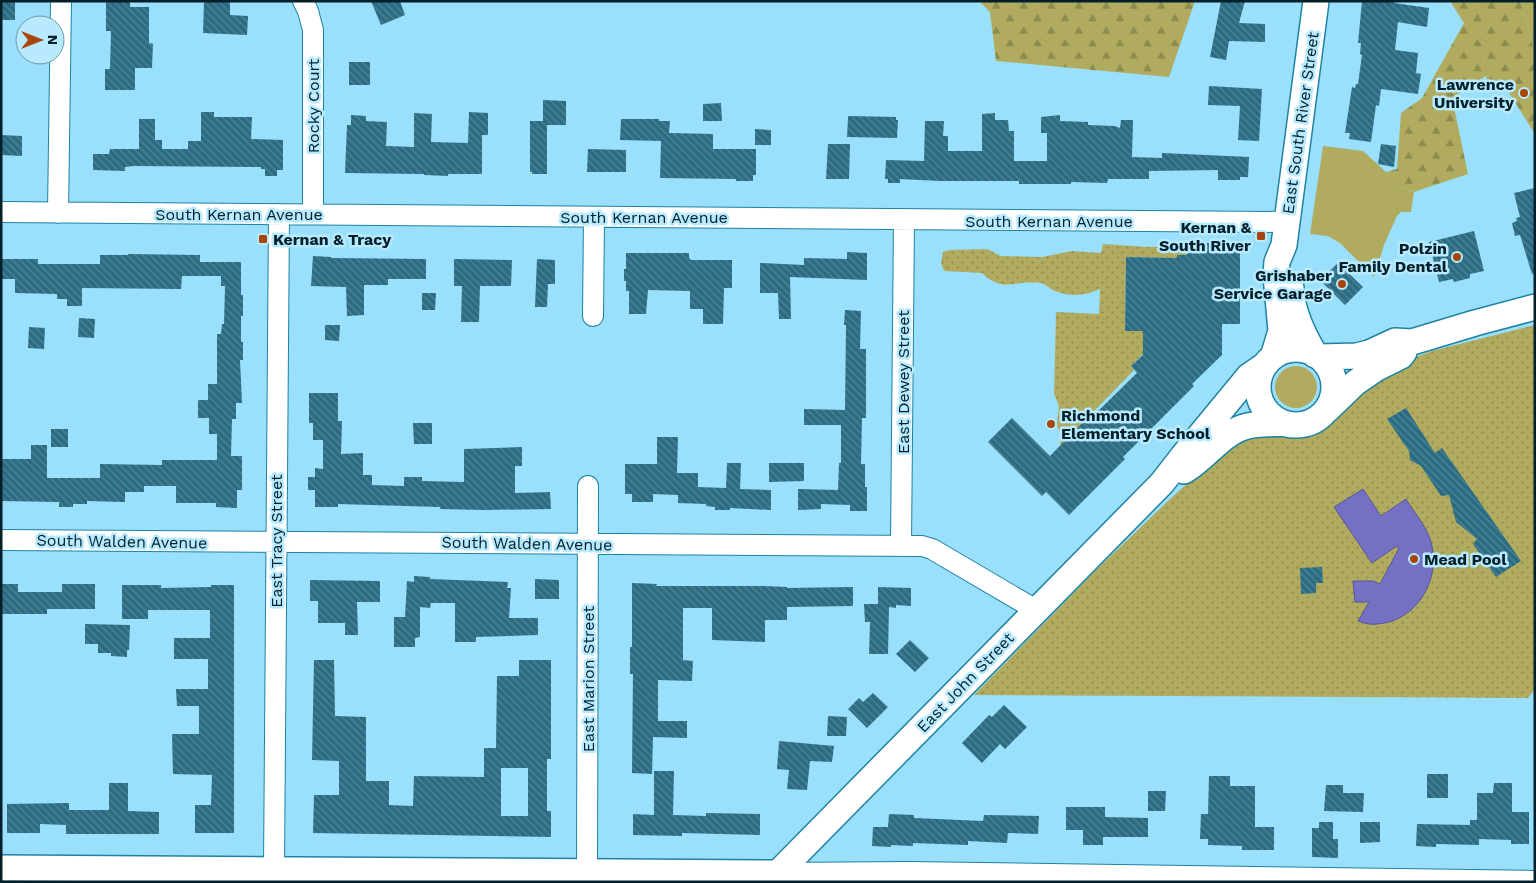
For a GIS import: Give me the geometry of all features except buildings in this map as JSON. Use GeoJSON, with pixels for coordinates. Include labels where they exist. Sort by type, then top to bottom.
{"type":"FeatureCollection","features":[{"type":"Feature","properties":{"kind":"street"},"geometry":{"type":"LineString","coordinates":[[58,213],[60,1]]}},
{"type":"Feature","properties":{"kind":"street","name":"Rocky Court"},"geometry":{"type":"LineString","coordinates":[[303,1],[313,30],[314,213]]}},
{"type":"Feature","properties":{"kind":"street","name":"East South River Street"},"geometry":{"type":"LineString","coordinates":[[1269,361],[1281,331],[1276,275],[1277,262],[1285,234],[1316,1]]}},
{"type":"Feature","properties":{"kind":"street","name":"South Kernan Avenue"},"geometry":{"type":"LineString","coordinates":[[1,212],[904,219],[1285,234]]}},
{"type":"Feature","properties":{"kind":"street","name":"East Tracy Street"},"geometry":{"type":"LineString","coordinates":[[274,869],[279,214]]}},
{"type":"Feature","properties":{"kind":"street"},"geometry":{"type":"LineString","coordinates":[[593,316],[594,217]]}},
{"type":"Feature","properties":{"kind":"street","name":"East Dewey Street"},"geometry":{"type":"LineString","coordinates":[[901,545],[904,219]]}},
{"type":"Feature","properties":{"kind":"street","name":"East South River Street"},"geometry":{"type":"LineString","coordinates":[[1285,234],[1292,264],[1291,292],[1296,315],[1302,332],[1317,356]]}},
{"type":"Feature","properties":{"kind":"street"},"geometry":{"type":"LineString","coordinates":[[1317,356],[1357,356],[1369,353],[1395,341],[1412,342],[1535,307]]}},
{"type":"Feature","properties":{"kind":"street"},"geometry":{"type":"LineString","coordinates":[[1326,410],[1332,400],[1334,388],[1327,366],[1317,356],[1294,349],[1283,351],[1269,361],[1260,376],[1258,387],[1260,399],[1265,410],[1273,418],[1284,423],[1295,425],[1307,424],[1318,418],[1356,383],[1377,368],[1401,356],[1412,342]]}},
{"type":"Feature","properties":{"kind":"street","name":"East John Street"},"geometry":{"type":"LineString","coordinates":[[773,878],[1162,483],[1249,376],[1269,361]]}},
{"type":"Feature","properties":{"kind":"street","name":"East John Street"},"geometry":{"type":"LineString","coordinates":[[1162,483],[1192,466],[1218,443],[1238,429],[1259,424],[1284,423]]}},
{"type":"Feature","properties":{"kind":"street","name":"East Marion Street"},"geometry":{"type":"LineString","coordinates":[[587,872],[588,486]]}},
{"type":"Feature","properties":{"kind":"street","name":"South Walden Avenue"},"geometry":{"type":"LineString","coordinates":[[1,540],[922,546],[932,549],[1036,610]]}},
{"type":"Feature","properties":{"kind":"street"},"geometry":{"type":"LineString","coordinates":[[1,868],[587,872],[773,878],[909,872],[1535,881]]}},
{"type":"Feature","properties":{"kind":"green space"},"geometry":{"type":"Polygon","coordinates":[[[979,1],[1195,1],[1169,77],[996,61],[990,12],[979,1]]]}},
{"type":"Feature","properties":{"kind":"green space"},"geometry":{"type":"Polygon","coordinates":[[[1450,1],[1520,1],[1535,52],[1535,134],[1504,85],[1494,93],[1489,91],[1486,76],[1452,98],[1468,174],[1414,192],[1395,185],[1386,172],[1397,169],[1401,113],[1422,98],[1464,23],[1450,1]]]}},
{"type":"Feature","properties":{"kind":"green space"},"geometry":{"type":"Polygon","coordinates":[[[1520,1],[1535,1],[1535,52],[1520,1]]]}},
{"type":"Feature","properties":{"kind":"green space"},"geometry":{"type":"Polygon","coordinates":[[[1323,146],[1363,151],[1386,172],[1395,185],[1414,192],[1411,212],[1401,212],[1397,216],[1384,245],[1374,277],[1340,243],[1328,236],[1310,234],[1323,146]]]}},
{"type":"Feature","properties":{"kind":"green space"},"geometry":{"type":"Polygon","coordinates":[[[1103,244],[1146,247],[1187,246],[1187,255],[1177,255],[1177,258],[1126,257],[1125,330],[1143,331],[1145,354],[1131,366],[1134,370],[1060,446],[1061,437],[1057,424],[1059,406],[1054,394],[1056,312],[1099,314],[1100,289],[1089,293],[1072,295],[1055,291],[1041,283],[1004,284],[997,283],[982,273],[944,271],[941,263],[943,252],[949,250],[987,249],[1001,256],[1042,257],[1072,251],[1101,253],[1103,244]]]}},
{"type":"Feature","properties":{"kind":"green space"},"geometry":{"type":"Polygon","coordinates":[[[1535,325],[1535,689],[1528,698],[974,695],[1096,570],[1168,501],[1201,471],[1249,434],[1274,431],[1296,434],[1316,428],[1332,417],[1355,393],[1403,362],[1432,351],[1535,325]]]}},
{"type":"Feature","properties":{"kind":"green space"},"geometry":{"type":"Polygon","coordinates":[[[1296,366],[1311,372],[1317,387],[1311,402],[1296,408],[1281,402],[1275,387],[1281,372],[1296,366]]]}},
{"type":"Feature","properties":{"kind":"shaded area","name":"Mead Pool"},"geometry":{"type":"Polygon","coordinates":[[[1363,489],[1381,516],[1406,499],[1428,534],[1432,546],[1432,573],[1422,598],[1403,616],[1391,622],[1369,624],[1358,621],[1369,602],[1355,602],[1353,581],[1373,581],[1380,584],[1399,548],[1397,546],[1372,563],[1334,507],[1363,489]]]}},
{"type":"Feature","properties":{"kind":"place","name":"Lawrence University"},"geometry":{"type":"Point","coordinates":[1524,93]}},
{"type":"Feature","properties":{"kind":"place","name":"Kernan & South River"},"geometry":{"type":"Point","coordinates":[1261,236]}},
{"type":"Feature","properties":{"kind":"place","name":"Kernan & Tracy"},"geometry":{"type":"Point","coordinates":[263,239]}},
{"type":"Feature","properties":{"kind":"place","name":"Polzin Family Dental"},"geometry":{"type":"Point","coordinates":[1457,257]}},
{"type":"Feature","properties":{"kind":"place","name":"Grishaber Service Garage"},"geometry":{"type":"Point","coordinates":[1342,284]}},
{"type":"Feature","properties":{"kind":"place","name":"Richmond Elementary School"},"geometry":{"type":"Point","coordinates":[1051,424]}},
{"type":"Feature","properties":{"kind":"place","name":"Mead Pool"},"geometry":{"type":"Point","coordinates":[1414,559]}}]}
